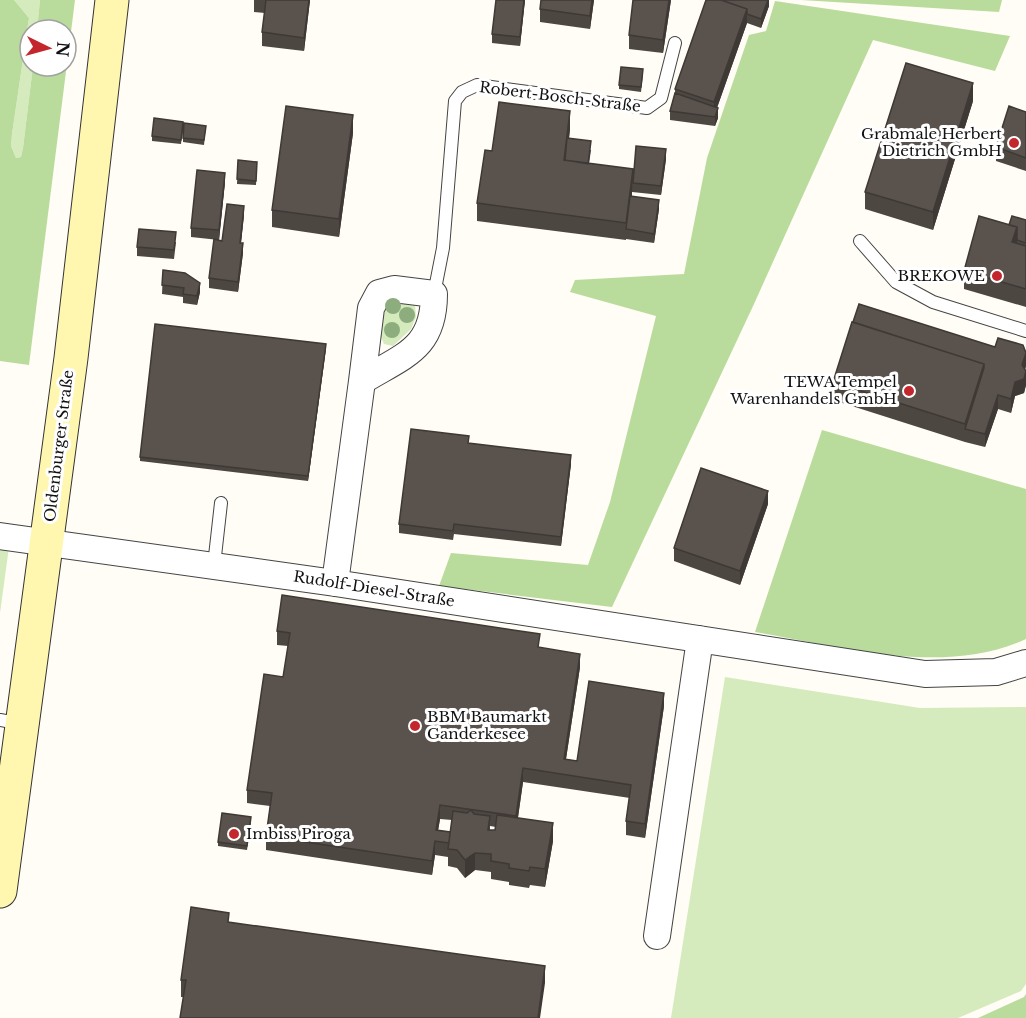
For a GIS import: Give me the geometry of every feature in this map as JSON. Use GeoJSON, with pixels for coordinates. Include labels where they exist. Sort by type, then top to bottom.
{"type":"FeatureCollection","features":[{"type":"Feature","properties":{"kind":"main road","name":"Oldenburger Straße"},"geometry":{"type":"LineString","coordinates":[[0,891],[11,722],[46,544],[71,358],[112,0]]}},
{"type":"Feature","properties":{"kind":"street"},"geometry":{"type":"LineString","coordinates":[[335,583],[371,308],[379,293],[394,289],[434,294]]}},
{"type":"Feature","properties":{"kind":"street","name":"Robert-Bosch-Straße"},"geometry":{"type":"LineString","coordinates":[[362,381],[420,343],[430,330],[434,294]]}},
{"type":"Feature","properties":{"kind":"street","name":"Rudolf-Diesel-Straße"},"geometry":{"type":"LineString","coordinates":[[0,536],[335,583],[926,674],[996,672],[1026,663]]}},
{"type":"Feature","properties":{"kind":"street"},"geometry":{"type":"LineString","coordinates":[[657,936],[700,639]]}},
{"type":"Feature","properties":{"kind":"lane","name":"Robert-Bosch-Straße"},"geometry":{"type":"LineString","coordinates":[[434,294],[443,248],[455,101],[462,92],[477,85],[647,108],[661,98],[675,44]]}},
{"type":"Feature","properties":{"kind":"lane"},"geometry":{"type":"LineString","coordinates":[[860,241],[896,282],[924,297],[1026,331]]}},
{"type":"Feature","properties":{"kind":"lane"},"geometry":{"type":"LineString","coordinates":[[214,565],[221,503]]}},
{"type":"Feature","properties":{"kind":"green space"},"geometry":{"type":"Polygon","coordinates":[[[0,0],[14,0],[29,18],[18,18],[18,78],[20,78],[11,146],[16,158],[21,157],[23,148],[32,78],[65,78],[29,365],[0,361],[0,0]]]}},
{"type":"Feature","properties":{"kind":"green space"},"geometry":{"type":"Polygon","coordinates":[[[14,0],[40,0],[38,18],[29,18],[14,0]]]}},
{"type":"Feature","properties":{"kind":"green space"},"geometry":{"type":"Polygon","coordinates":[[[40,0],[75,0],[73,18],[38,18],[40,0]]]}},
{"type":"Feature","properties":{"kind":"green space"},"geometry":{"type":"Polygon","coordinates":[[[801,0],[1002,0],[999,12],[801,0]]]}},
{"type":"Feature","properties":{"kind":"green space"},"geometry":{"type":"Polygon","coordinates":[[[775,1],[1010,36],[995,71],[873,40],[754,304],[612,607],[439,586],[451,553],[588,565],[610,502],[656,316],[570,292],[575,280],[684,274],[707,158],[749,35],[766,31],[775,1]]]}},
{"type":"Feature","properties":{"kind":"green space"},"geometry":{"type":"Polygon","coordinates":[[[20,78],[32,78],[21,157],[16,158],[11,146],[20,78]]]}},
{"type":"Feature","properties":{"kind":"green space"},"geometry":{"type":"Polygon","coordinates":[[[397,299],[408,299],[415,305],[416,317],[411,329],[393,346],[384,344],[379,332],[387,304],[397,299]]]}},
{"type":"Feature","properties":{"kind":"green space"},"geometry":{"type":"Polygon","coordinates":[[[822,430],[1026,489],[1026,639],[994,650],[960,656],[926,657],[856,650],[755,632],[822,430]]]}},
{"type":"Feature","properties":{"kind":"green space"},"geometry":{"type":"Polygon","coordinates":[[[0,546],[9,547],[0,613],[0,546]]]}},
{"type":"Feature","properties":{"kind":"green space"},"geometry":{"type":"Polygon","coordinates":[[[725,677],[920,708],[1026,707],[1026,984],[1021,991],[958,1018],[671,1018],[725,677]]]}},
{"type":"Feature","properties":{"kind":"green space"},"geometry":{"type":"Polygon","coordinates":[[[1026,994],[1026,1018],[978,1018],[1024,997],[1026,994]]]}},
{"type":"Feature","properties":{"kind":"building"},"geometry":{"type":"Polygon","coordinates":[[[266,0],[309,0],[304,38],[262,32],[266,0]]]}},
{"type":"Feature","properties":{"kind":"building"},"geometry":{"type":"Polygon","coordinates":[[[496,0],[524,0],[520,37],[492,34],[496,0]]]}},
{"type":"Feature","properties":{"kind":"building"},"geometry":{"type":"Polygon","coordinates":[[[541,0],[592,0],[590,16],[540,9],[541,0]]]}},
{"type":"Feature","properties":{"kind":"building"},"geometry":{"type":"Polygon","coordinates":[[[633,0],[669,0],[663,40],[629,35],[633,0]]]}},
{"type":"Feature","properties":{"kind":"building"},"geometry":{"type":"Polygon","coordinates":[[[706,0],[721,0],[747,9],[714,102],[675,89],[706,0]]]}},
{"type":"Feature","properties":{"kind":"building"},"geometry":{"type":"Polygon","coordinates":[[[721,0],[768,0],[761,19],[747,14],[747,9],[721,0]]]}},
{"type":"Feature","properties":{"kind":"building"},"geometry":{"type":"Polygon","coordinates":[[[906,63],[973,83],[933,212],[865,192],[906,63]]]}},
{"type":"Feature","properties":{"kind":"building"},"geometry":{"type":"Polygon","coordinates":[[[621,67],[643,69],[641,87],[619,85],[621,67]]]}},
{"type":"Feature","properties":{"kind":"building"},"geometry":{"type":"Polygon","coordinates":[[[675,93],[718,108],[715,117],[670,111],[675,93]]]}},
{"type":"Feature","properties":{"kind":"building"},"geometry":{"type":"Polygon","coordinates":[[[499,102],[570,111],[564,160],[633,169],[626,223],[477,203],[485,150],[492,151],[499,102]]]}},
{"type":"Feature","properties":{"kind":"building"},"geometry":{"type":"Polygon","coordinates":[[[286,106],[353,115],[339,219],[272,210],[286,106]]]}},
{"type":"Feature","properties":{"kind":"building","name":"Grabmale Herbert Dietrich GmbH"},"geometry":{"type":"Polygon","coordinates":[[[1009,106],[1026,112],[1026,158],[996,147],[1009,106]]]}},
{"type":"Feature","properties":{"kind":"building"},"geometry":{"type":"Polygon","coordinates":[[[154,118],[183,122],[181,140],[152,136],[154,118]]]}},
{"type":"Feature","properties":{"kind":"building"},"geometry":{"type":"Polygon","coordinates":[[[184,123],[206,126],[204,140],[183,138],[184,123]]]}},
{"type":"Feature","properties":{"kind":"building"},"geometry":{"type":"Polygon","coordinates":[[[567,138],[591,141],[588,164],[565,160],[567,138]]]}},
{"type":"Feature","properties":{"kind":"building"},"geometry":{"type":"Polygon","coordinates":[[[636,146],[666,149],[661,186],[633,183],[636,146]]]}},
{"type":"Feature","properties":{"kind":"building"},"geometry":{"type":"Polygon","coordinates":[[[238,160],[257,162],[256,181],[237,179],[238,160]]]}},
{"type":"Feature","properties":{"kind":"building"},"geometry":{"type":"Polygon","coordinates":[[[197,170],[225,173],[219,230],[191,228],[197,170]]]}},
{"type":"Feature","properties":{"kind":"building"},"geometry":{"type":"Polygon","coordinates":[[[630,196],[659,200],[654,234],[626,229],[630,196]]]}},
{"type":"Feature","properties":{"kind":"building"},"geometry":{"type":"Polygon","coordinates":[[[227,204],[244,206],[240,243],[243,243],[238,282],[209,278],[214,239],[222,241],[227,204]]]}},
{"type":"Feature","properties":{"kind":"building","name":"BREKOWE"},"geometry":{"type":"Polygon","coordinates":[[[979,216],[1017,227],[1012,242],[1026,246],[1026,289],[964,271],[979,216]]]}},
{"type":"Feature","properties":{"kind":"building"},"geometry":{"type":"Polygon","coordinates":[[[1012,216],[1026,220],[1026,243],[1017,240],[1017,227],[1009,225],[1012,216]]]}},
{"type":"Feature","properties":{"kind":"building"},"geometry":{"type":"Polygon","coordinates":[[[139,229],[176,232],[174,250],[137,247],[139,229]]]}},
{"type":"Feature","properties":{"kind":"building"},"geometry":{"type":"Polygon","coordinates":[[[163,270],[185,273],[200,283],[197,296],[183,294],[184,288],[162,285],[163,270]]]}},
{"type":"Feature","properties":{"kind":"building"},"geometry":{"type":"Polygon","coordinates":[[[859,304],[995,347],[998,338],[1023,345],[1026,353],[1022,365],[1026,371],[1024,379],[1015,382],[1011,399],[998,395],[985,434],[965,429],[984,364],[853,322],[859,304]]]}},
{"type":"Feature","properties":{"kind":"building","name":"TEWA Tempel Warenhandels GmbH"},"geometry":{"type":"Polygon","coordinates":[[[852,322],[984,364],[965,424],[833,382],[852,322]]]}},
{"type":"Feature","properties":{"kind":"building"},"geometry":{"type":"Polygon","coordinates":[[[155,324],[326,344],[308,476],[140,457],[155,324]]]}},
{"type":"Feature","properties":{"kind":"building"},"geometry":{"type":"Polygon","coordinates":[[[411,429],[469,436],[468,443],[571,455],[561,537],[454,524],[453,531],[399,524],[411,429]]]}},
{"type":"Feature","properties":{"kind":"building"},"geometry":{"type":"Polygon","coordinates":[[[701,468],[768,491],[740,571],[674,548],[701,468]]]}},
{"type":"Feature","properties":{"kind":"building","name":"BBM Baumarkt Ganderkesee"},"geometry":{"type":"Polygon","coordinates":[[[282,595],[540,634],[538,647],[580,654],[564,759],[577,761],[589,681],[664,693],[645,824],[626,821],[631,785],[523,768],[516,816],[440,805],[436,830],[450,832],[449,843],[435,841],[432,861],[266,836],[272,793],[247,790],[264,674],[283,677],[290,633],[277,631],[282,595]]]}},
{"type":"Feature","properties":{"kind":"building"},"geometry":{"type":"Polygon","coordinates":[[[471,810],[474,814],[490,816],[488,830],[495,830],[497,815],[553,823],[545,869],[530,867],[529,871],[509,868],[509,864],[491,861],[491,854],[475,853],[465,860],[457,850],[448,849],[453,811],[467,813],[471,810]]]}},
{"type":"Feature","properties":{"kind":"building","name":"Imbiss Piroga"},"geometry":{"type":"Polygon","coordinates":[[[222,813],[251,817],[247,846],[218,842],[222,813]]]}},
{"type":"Feature","properties":{"kind":"building"},"geometry":{"type":"Polygon","coordinates":[[[191,907],[229,913],[228,922],[545,966],[538,1018],[180,1018],[186,980],[181,980],[191,907]]]}},
{"type":"Feature","properties":{"kind":"place","name":"Grabmale Herbert Dietrich GmbH"},"geometry":{"type":"Point","coordinates":[1014,143]}},
{"type":"Feature","properties":{"kind":"place","name":"BREKOWE"},"geometry":{"type":"Point","coordinates":[997,276]}},
{"type":"Feature","properties":{"kind":"place","name":"TEWA Tempel Warenhandels GmbH"},"geometry":{"type":"Point","coordinates":[909,391]}},
{"type":"Feature","properties":{"kind":"place","name":"BBM Baumarkt Ganderkesee"},"geometry":{"type":"Point","coordinates":[415,726]}},
{"type":"Feature","properties":{"kind":"place","name":"Imbiss Piroga"},"geometry":{"type":"Point","coordinates":[234,834]}}]}
